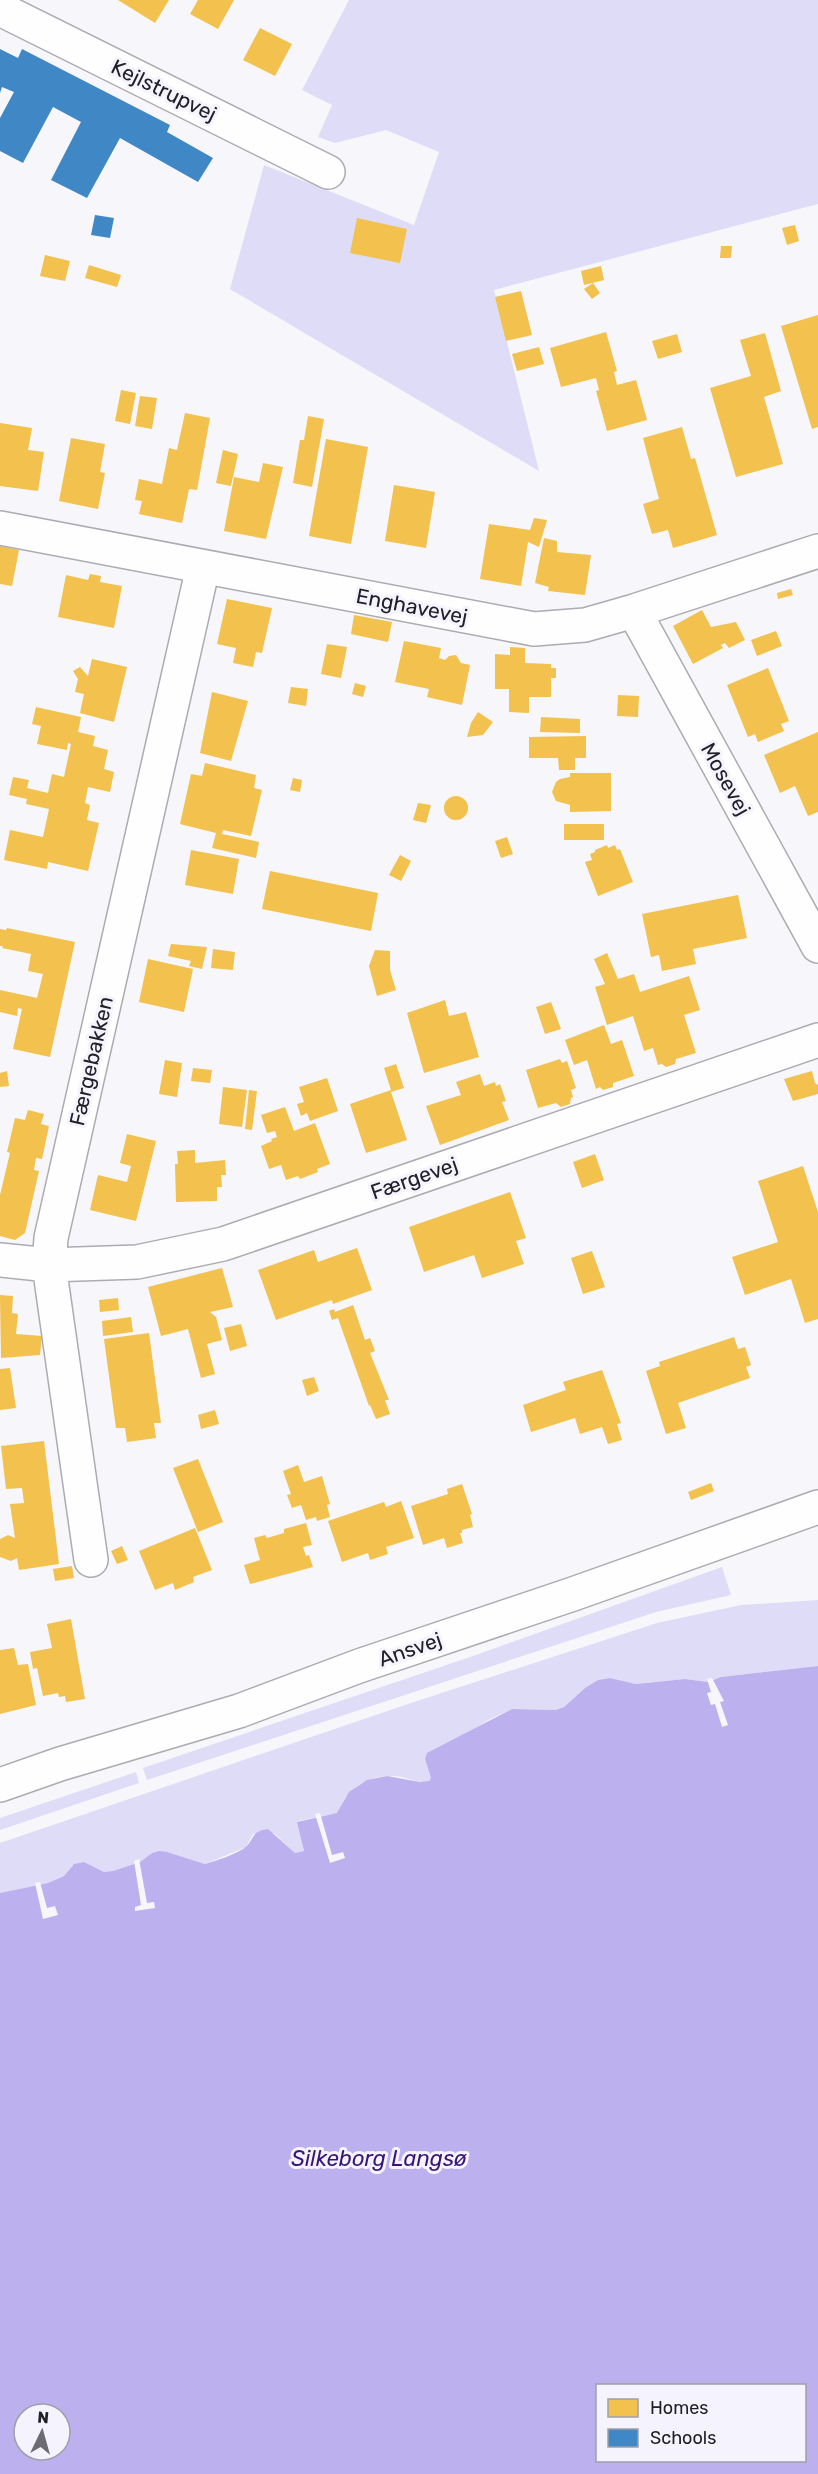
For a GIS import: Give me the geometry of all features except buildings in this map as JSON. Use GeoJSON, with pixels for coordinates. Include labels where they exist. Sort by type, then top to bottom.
{"type":"FeatureCollection","features":[{"type":"Feature","properties":{"kind":"street","name":"Kejlstrupvej"},"geometry":{"type":"LineString","coordinates":[[0,9],[328,172]]}},
{"type":"Feature","properties":{"kind":"street","name":"Enghavevej"},"geometry":{"type":"LineString","coordinates":[[0,528],[534,629],[585,625],[818,551]]}},
{"type":"Feature","properties":{"kind":"street","name":"Færgebakken"},"geometry":{"type":"LineString","coordinates":[[91,1560],[49,1265],[51,1238],[203,567]]}},
{"type":"Feature","properties":{"kind":"street","name":"Mosevej"},"geometry":{"type":"LineString","coordinates":[[634,611],[818,946]]}},
{"type":"Feature","properties":{"kind":"street","name":"Færgevej"},"geometry":{"type":"LineString","coordinates":[[0,1260],[49,1265],[136,1262],[223,1244],[818,1040]]}},
{"type":"Feature","properties":{"kind":"street","name":"Ansvej"},"geometry":{"type":"LineString","coordinates":[[0,1785],[60,1764],[239,1711],[359,1666],[573,1594],[818,1507]]}},
{"type":"Feature","properties":{"kind":"shaded area"},"geometry":{"type":"Polygon","coordinates":[[[349,0],[818,0],[818,204],[494,290],[539,471],[230,289],[264,165],[414,225],[439,152],[386,130],[335,143],[318,137],[332,105],[302,90],[349,0]]]}},
{"type":"Feature","properties":{"kind":"shaded area"},"geometry":{"type":"Polygon","coordinates":[[[722,1567],[731,1595],[656,1612],[147,1780],[143,1768],[476,1655],[722,1567]]]}},
{"type":"Feature","properties":{"kind":"shaded area"},"geometry":{"type":"Polygon","coordinates":[[[818,1600],[818,1666],[721,1677],[708,1682],[685,1679],[636,1684],[610,1678],[598,1680],[585,1688],[564,1707],[555,1710],[512,1709],[490,1719],[425,1759],[431,1778],[429,1781],[418,1782],[394,1776],[371,1779],[352,1791],[337,1813],[298,1821],[304,1851],[295,1853],[274,1833],[253,1834],[246,1847],[205,1864],[167,1852],[152,1853],[140,1862],[113,1871],[104,1872],[84,1862],[74,1864],[64,1876],[48,1883],[0,1893],[0,1843],[408,1704],[657,1623],[741,1605],[818,1600]]]}},
{"type":"Feature","properties":{"kind":"shaded area"},"geometry":{"type":"Polygon","coordinates":[[[136,1772],[139,1783],[0,1830],[0,1818],[136,1772]]]}},
{"type":"Feature","properties":{"kind":"water","name":"Silkeborg Langsø"},"geometry":{"type":"Polygon","coordinates":[[[818,1666],[818,2474],[0,2474],[0,1893],[48,1883],[64,1876],[74,1864],[84,1862],[104,1872],[113,1871],[140,1862],[159,1851],[205,1864],[243,1849],[255,1834],[268,1829],[295,1853],[304,1851],[297,1822],[337,1813],[349,1792],[367,1780],[387,1776],[420,1782],[429,1781],[431,1778],[425,1759],[427,1753],[512,1709],[555,1710],[564,1707],[585,1688],[598,1680],[610,1678],[636,1684],[685,1679],[708,1682],[721,1677],[818,1666]]]}},
{"type":"Feature","properties":{"kind":"pier"},"geometry":{"type":"Polygon","coordinates":[[[712,1678],[724,1701],[720,1702],[728,1725],[722,1727],[715,1704],[711,1705],[707,1693],[711,1692],[707,1679],[712,1678]]]}},
{"type":"Feature","properties":{"kind":"pier"},"geometry":{"type":"Polygon","coordinates":[[[320,1813],[332,1855],[343,1852],[345,1858],[330,1863],[315,1814],[320,1813]]]}},
{"type":"Feature","properties":{"kind":"pier"},"geometry":{"type":"Polygon","coordinates":[[[139,1859],[147,1903],[154,1902],[155,1908],[135,1911],[135,1907],[141,1905],[134,1861],[139,1859]]]}},
{"type":"Feature","properties":{"kind":"pier"},"geometry":{"type":"Polygon","coordinates":[[[40,1882],[47,1908],[55,1906],[58,1915],[43,1919],[35,1883],[40,1882]]]}}]}
